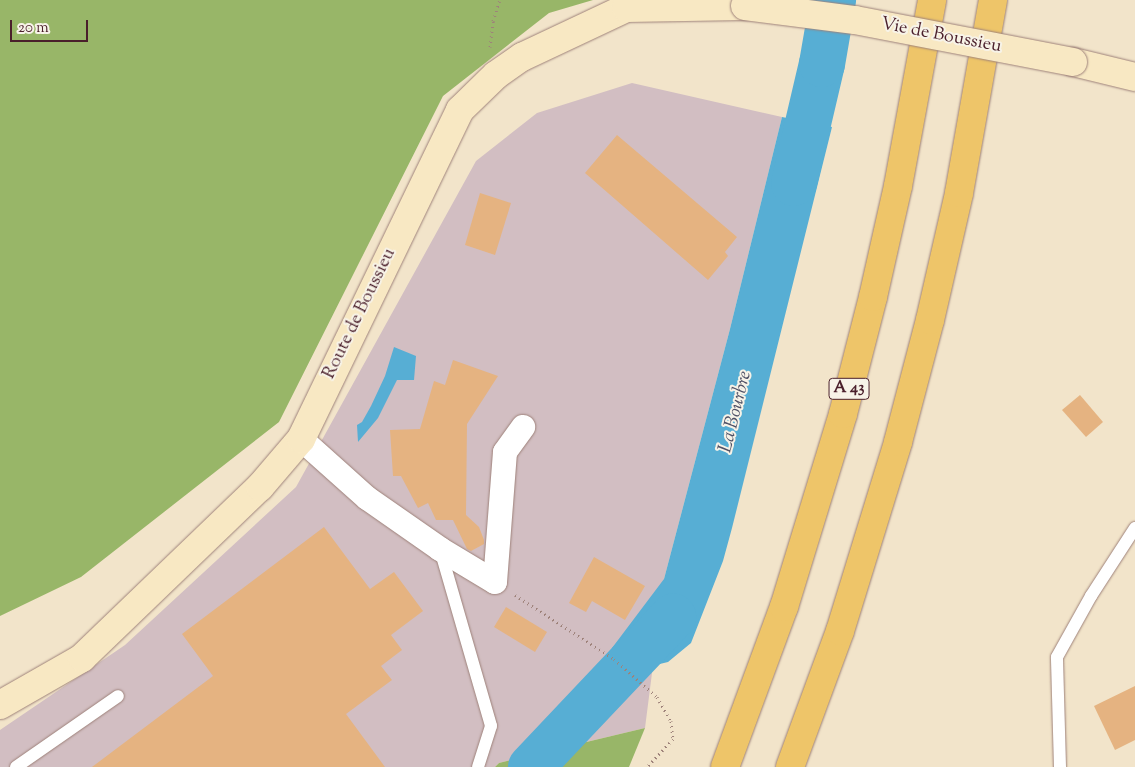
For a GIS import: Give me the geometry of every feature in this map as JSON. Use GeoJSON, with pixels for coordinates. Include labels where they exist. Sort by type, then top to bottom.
{"type":"FeatureCollection","features":[{"type":"Feature","properties":{"kind":"highway","name":"A 43"},"geometry":{"type":"LineString","coordinates":[[725,767],[784,607],[843,414],[873,297],[898,186],[932,0]]}},
{"type":"Feature","properties":{"kind":"highway"},"geometry":{"type":"LineString","coordinates":[[790,767],[840,631],[898,442],[930,320],[959,193],[993,0]]}},
{"type":"Feature","properties":{"kind":"street","name":"Route de Boussieu"},"geometry":{"type":"LineString","coordinates":[[0,705],[82,658],[260,487],[301,439],[460,110],[496,75],[522,57],[626,8],[745,6]]}},
{"type":"Feature","properties":{"kind":"street","name":"Vie de Boussieu"},"geometry":{"type":"LineString","coordinates":[[745,6],[855,20],[1074,62],[1135,77]]}},
{"type":"Feature","properties":{"kind":"street"},"geometry":{"type":"LineString","coordinates":[[301,439],[367,498],[440,549],[495,582],[505,452],[523,427]]}},
{"type":"Feature","properties":{"kind":"lane"},"geometry":{"type":"LineString","coordinates":[[1060,767],[1057,657],[1091,596],[1135,528]]}},
{"type":"Feature","properties":{"kind":"lane"},"geometry":{"type":"LineString","coordinates":[[440,549],[490,726],[478,767]]}},
{"type":"Feature","properties":{"kind":"lane"},"geometry":{"type":"LineString","coordinates":[[16,767],[118,696]]}},
{"type":"Feature","properties":{"kind":"path"},"geometry":{"type":"LineString","coordinates":[[496,75],[490,44],[493,20],[500,0]]}},
{"type":"Feature","properties":{"kind":"path"},"geometry":{"type":"LineString","coordinates":[[495,582],[614,659],[657,697],[671,721],[673,739],[647,767]]}},
{"type":"Feature","properties":{"kind":"shaded area"},"geometry":{"type":"Polygon","coordinates":[[[632,83],[782,117],[730,329],[664,579],[645,728],[499,763],[495,767],[0,767],[0,730],[125,645],[296,487],[476,161],[537,113],[632,83]]]}},
{"type":"Feature","properties":{"kind":"green space"},"geometry":{"type":"Polygon","coordinates":[[[0,0],[593,0],[549,13],[443,96],[279,422],[81,577],[0,616],[0,0]]]}},
{"type":"Feature","properties":{"kind":"green space"},"geometry":{"type":"Polygon","coordinates":[[[645,728],[629,767],[495,767],[499,763],[645,728]]]}},
{"type":"Feature","properties":{"kind":"water"},"geometry":{"type":"Polygon","coordinates":[[[782,117],[832,127],[732,528],[723,561],[691,643],[668,662],[635,670],[612,648],[664,579],[730,329],[782,117]]]}},
{"type":"Feature","properties":{"kind":"water"},"geometry":{"type":"Polygon","coordinates":[[[394,347],[416,356],[414,380],[397,380],[378,418],[358,442],[357,425],[362,422],[371,406],[385,376],[394,347]]]}},
{"type":"Feature","properties":{"kind":"water"},"geometry":{"type":"Polygon","coordinates":[[[606,665],[607,683],[624,682],[545,767],[521,767],[606,665]]]}},
{"type":"Feature","properties":{"kind":"building"},"geometry":{"type":"Polygon","coordinates":[[[617,135],[737,237],[725,252],[728,256],[708,280],[585,173],[617,135]]]}},
{"type":"Feature","properties":{"kind":"building"},"geometry":{"type":"Polygon","coordinates":[[[480,193],[511,203],[495,255],[465,245],[480,193]]]}},
{"type":"Feature","properties":{"kind":"building"},"geometry":{"type":"Polygon","coordinates":[[[453,360],[498,376],[467,424],[466,515],[479,527],[484,540],[484,544],[471,551],[467,549],[453,520],[436,520],[428,503],[418,508],[401,476],[393,476],[390,430],[420,429],[434,381],[445,385],[453,360]]]}},
{"type":"Feature","properties":{"kind":"building"},"geometry":{"type":"Polygon","coordinates":[[[1080,395],[1103,422],[1086,437],[1062,410],[1080,395]]]}},
{"type":"Feature","properties":{"kind":"building"},"geometry":{"type":"Polygon","coordinates":[[[324,527],[370,589],[394,572],[423,611],[391,635],[402,650],[381,666],[392,680],[346,714],[385,767],[92,767],[213,676],[182,634],[324,527]]]}},
{"type":"Feature","properties":{"kind":"building"},"geometry":{"type":"Polygon","coordinates":[[[594,557],[645,586],[625,620],[592,601],[586,612],[569,603],[594,557]]]}},
{"type":"Feature","properties":{"kind":"building"},"geometry":{"type":"Polygon","coordinates":[[[506,607],[547,632],[535,652],[494,627],[506,607]]]}},
{"type":"Feature","properties":{"kind":"building"},"geometry":{"type":"Polygon","coordinates":[[[1135,686],[1135,740],[1115,750],[1094,706],[1135,686]]]}},
{"type":"Feature","properties":{"kind":"waterway","name":"La Bourbre"},"geometry":{"type":"LineString","coordinates":[[794,183],[822,64],[833,0]]}},
{"type":"Feature","properties":{"kind":"waterway","name":"La Bourbre"},"geometry":{"type":"LineString","coordinates":[[531,767],[673,617]]}}]}
